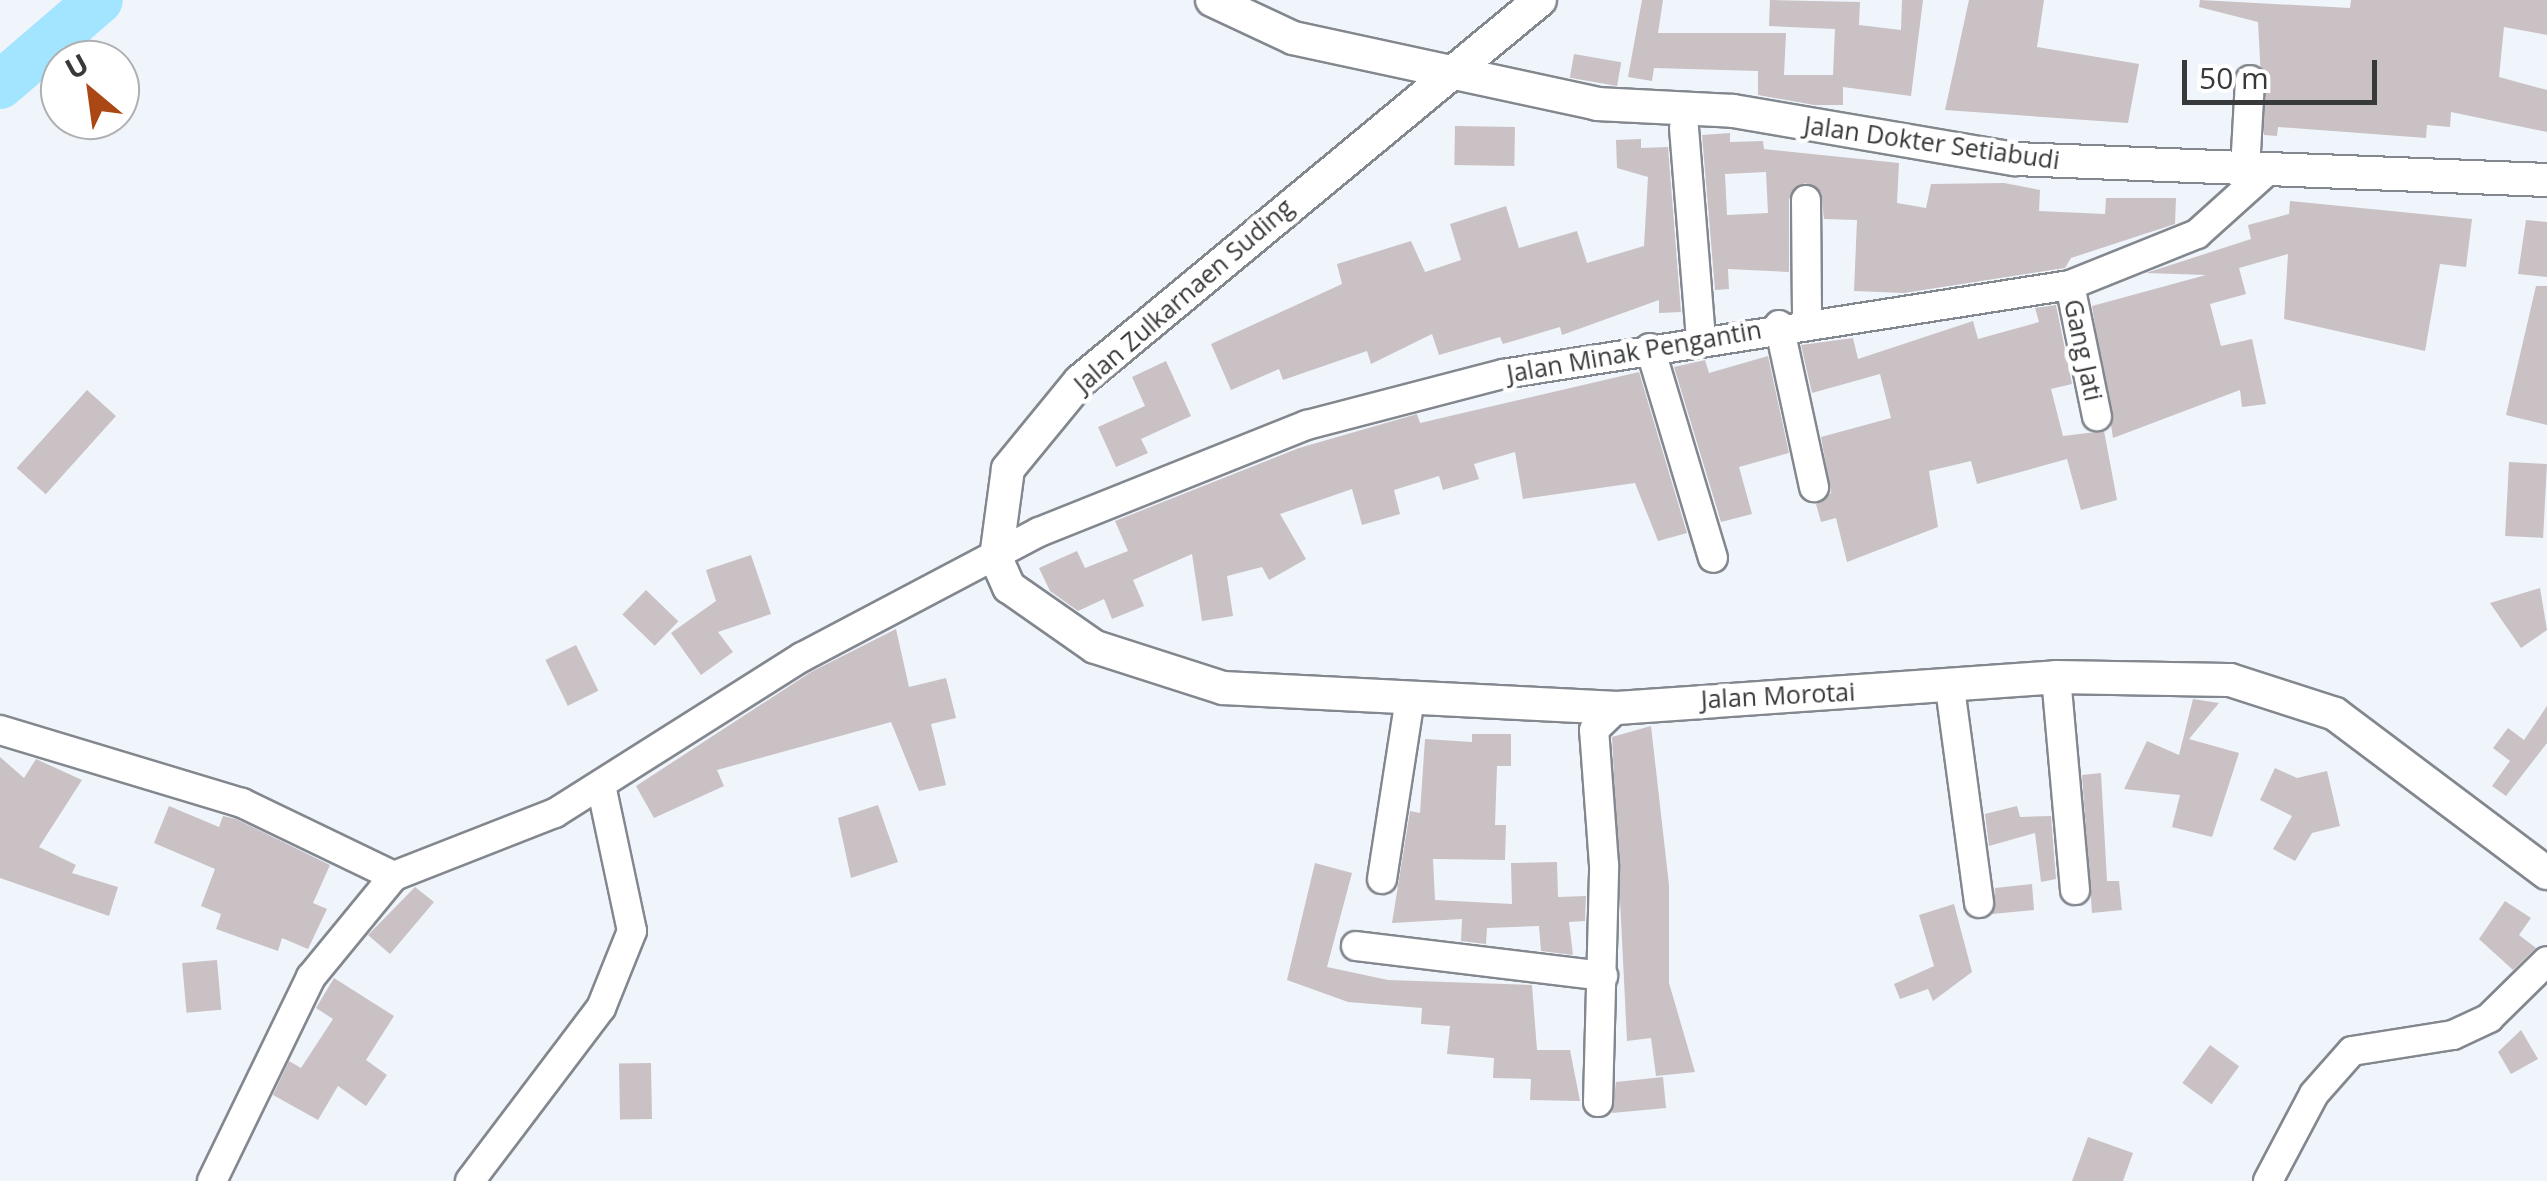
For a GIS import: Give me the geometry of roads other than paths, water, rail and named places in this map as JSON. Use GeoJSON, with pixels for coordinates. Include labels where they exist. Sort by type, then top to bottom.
{"type":"FeatureCollection","features":[{"type":"Feature","properties":{"kind":"street","name":"Jalan Dokter Setiabudi"},"geometry":{"type":"LineString","coordinates":[[1212,0],[1293,38],[1440,76],[2015,159],[2547,180]]}},
{"type":"Feature","properties":{"kind":"street","name":"Jalan Zulkarnaen Suding"},"geometry":{"type":"LineString","coordinates":[[996,558],[1008,469],[1080,381],[1440,76],[1540,0]]}},
{"type":"Feature","properties":{"kind":"street"},"geometry":{"type":"LineString","coordinates":[[2250,80],[2256,171]]}},
{"type":"Feature","properties":{"kind":"street"},"geometry":{"type":"LineString","coordinates":[[1684,128],[1702,338]]}},
{"type":"Feature","properties":{"kind":"street","name":"Jalan Minak Pengantin"},"geometry":{"type":"LineString","coordinates":[[394,876],[517,830],[601,785],[802,657],[996,558],[1307,425],[1503,374],[1793,323],[2070,285],[2198,234],[2256,171]]}},
{"type":"Feature","properties":{"kind":"street"},"geometry":{"type":"LineString","coordinates":[[1806,200],[1793,323],[1814,487]]}},
{"type":"Feature","properties":{"kind":"street","name":"Gang Jati"},"geometry":{"type":"LineString","coordinates":[[2070,285],[2097,416]]}},
{"type":"Feature","properties":{"kind":"street"},"geometry":{"type":"LineString","coordinates":[[1650,348],[1713,558]]}},
{"type":"Feature","properties":{"kind":"street","name":"Jalan Morotai"},"geometry":{"type":"LineString","coordinates":[[996,558],[1010,587],[1095,647],[1146,669],[1223,688],[1617,708],[1950,688],[2056,677],[2230,680],[2335,714],[2547,873]]}},
{"type":"Feature","properties":{"kind":"street"},"geometry":{"type":"LineString","coordinates":[[2056,677],[2075,890]]}},
{"type":"Feature","properties":{"kind":"street"},"geometry":{"type":"LineString","coordinates":[[1950,688],[1979,904]]}},
{"type":"Feature","properties":{"kind":"street"},"geometry":{"type":"LineString","coordinates":[[1382,878],[1410,698]]}},
{"type":"Feature","properties":{"kind":"street"},"geometry":{"type":"LineString","coordinates":[[1598,1102],[1603,976],[1594,730],[1617,708]]}},
{"type":"Feature","properties":{"kind":"street"},"geometry":{"type":"LineString","coordinates":[[0,730],[242,802],[394,876],[311,977],[212,1181]]}},
{"type":"Feature","properties":{"kind":"street"},"geometry":{"type":"LineString","coordinates":[[470,1181],[601,1008],[632,931],[601,785]]}},
{"type":"Feature","properties":{"kind":"street"},"geometry":{"type":"LineString","coordinates":[[1356,946],[1603,976]]}},
{"type":"Feature","properties":{"kind":"street"},"geometry":{"type":"LineString","coordinates":[[2268,1181],[2314,1094],[2352,1051],[2453,1035],[2489,1018],[2547,961]]}},
{"type":"Feature","properties":{"kind":"waterway"},"geometry":{"type":"LineString","coordinates":[[0,85],[99,0]]}}]}
